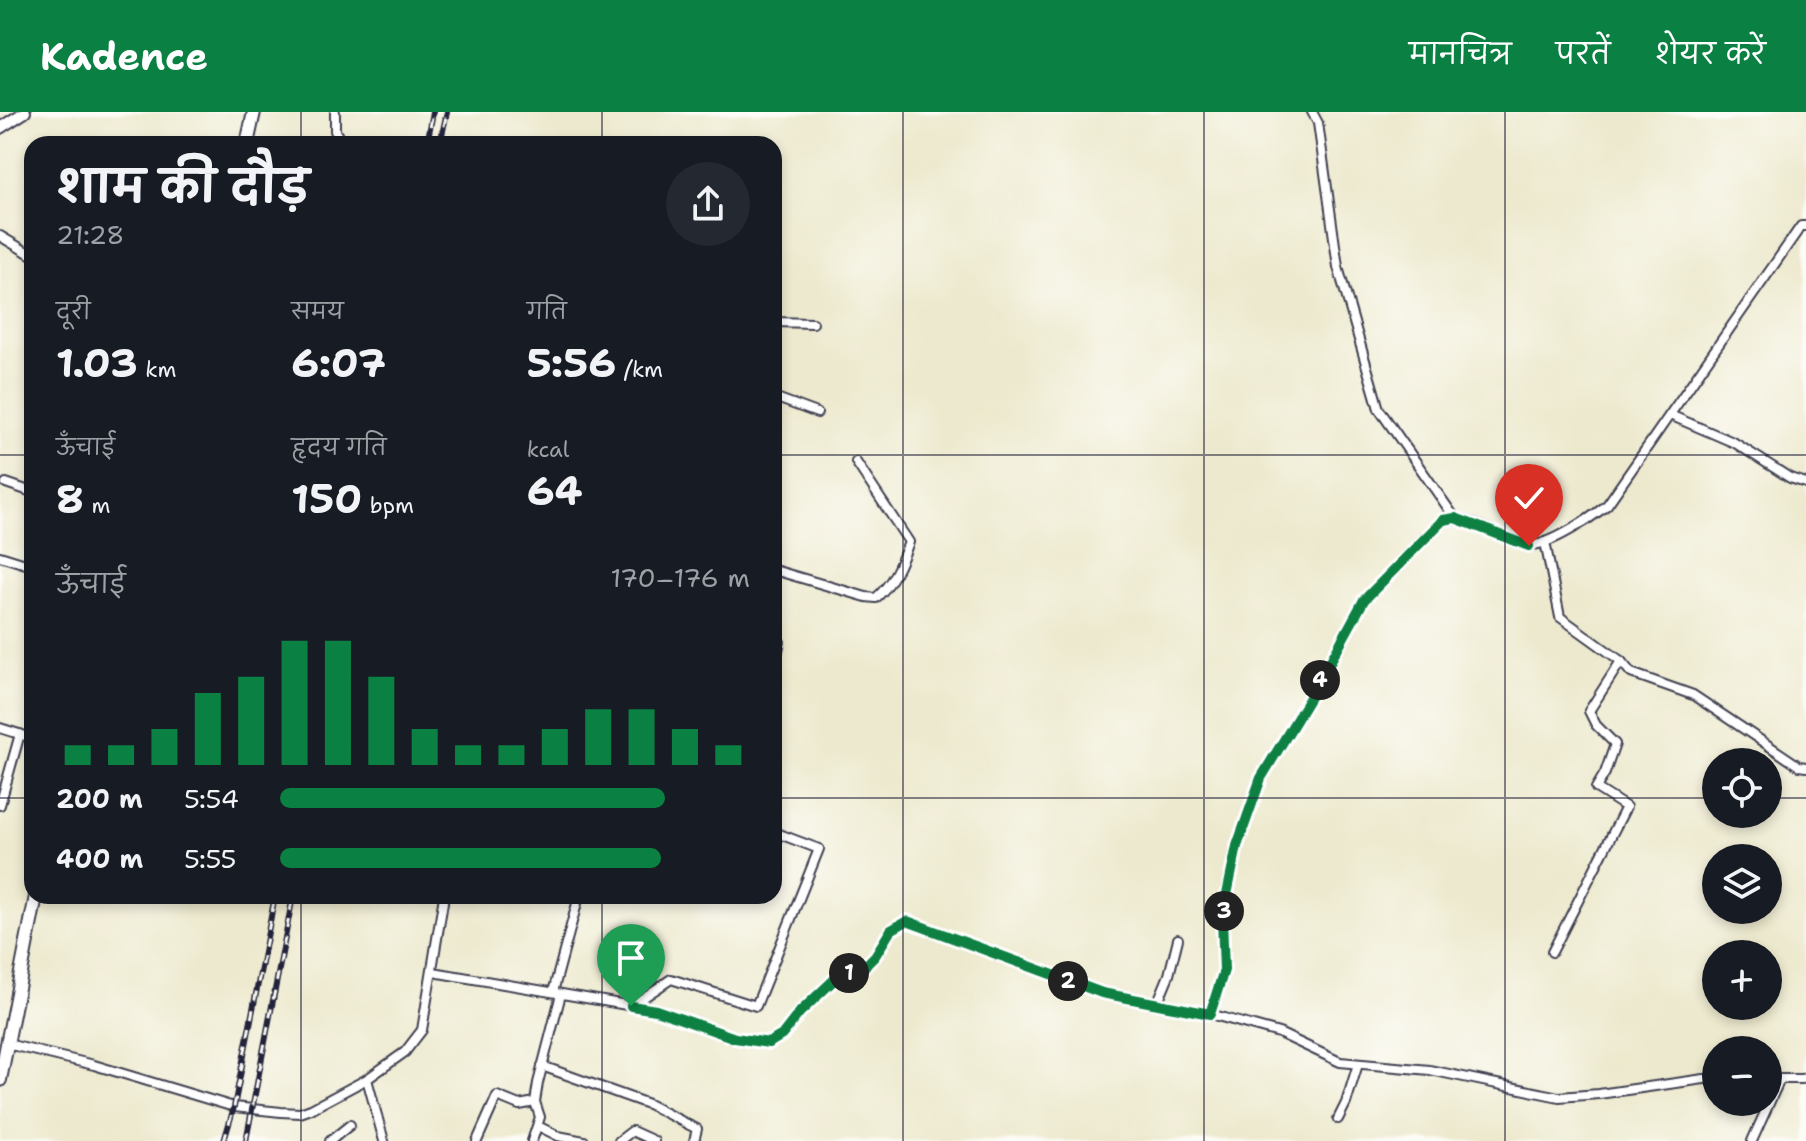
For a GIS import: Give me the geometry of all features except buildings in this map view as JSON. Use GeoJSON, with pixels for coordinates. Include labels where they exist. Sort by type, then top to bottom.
{"type":"FeatureCollection","features":[{"type":"Feature","properties":{"kind":"main road"},"geometry":{"type":"LineString","coordinates":[[249,136],[254,112]]}},
{"type":"Feature","properties":{"kind":"main road"},"geometry":{"type":"LineString","coordinates":[[0,1080],[34,904]]}},
{"type":"Feature","properties":{"kind":"street"},"geometry":{"type":"LineString","coordinates":[[0,128],[25,112]]}},
{"type":"Feature","properties":{"kind":"street"},"geometry":{"type":"LineString","coordinates":[[335,112],[338,136]]}},
{"type":"Feature","properties":{"kind":"street"},"geometry":{"type":"LineString","coordinates":[[1312,112],[1318,123],[1338,267],[1379,409],[1455,518]]}},
{"type":"Feature","properties":{"kind":"street"},"geometry":{"type":"LineString","coordinates":[[1210,1014],[1224,970],[1222,919],[1237,846],[1261,778],[1364,600],[1443,520],[1455,518],[1529,546],[1545,542],[1593,517],[1607,505],[1801,226],[1806,226]]}},
{"type":"Feature","properties":{"kind":"street"},"geometry":{"type":"LineString","coordinates":[[0,237],[24,250]]}},
{"type":"Feature","properties":{"kind":"street"},"geometry":{"type":"LineString","coordinates":[[782,322],[813,323]]}},
{"type":"Feature","properties":{"kind":"street"},"geometry":{"type":"LineString","coordinates":[[782,400],[817,413]]}},
{"type":"Feature","properties":{"kind":"street"},"geometry":{"type":"LineString","coordinates":[[1670,415],[1735,443],[1790,478],[1806,483]]}},
{"type":"Feature","properties":{"kind":"street"},"geometry":{"type":"LineString","coordinates":[[782,572],[866,597],[876,598],[888,588],[909,542],[856,462]]}},
{"type":"Feature","properties":{"kind":"street"},"geometry":{"type":"LineString","coordinates":[[6,483],[24,489]]}},
{"type":"Feature","properties":{"kind":"street"},"geometry":{"type":"LineString","coordinates":[[1545,542],[1560,617],[1621,661],[1631,673],[1693,695],[1799,766],[1806,767]]}},
{"type":"Feature","properties":{"kind":"street"},"geometry":{"type":"LineString","coordinates":[[0,556],[24,564]]}},
{"type":"Feature","properties":{"kind":"street"},"geometry":{"type":"LineString","coordinates":[[1552,952],[1626,807],[1596,788],[1615,744],[1596,725],[1589,711],[1621,661]]}},
{"type":"Feature","properties":{"kind":"street"},"geometry":{"type":"LineString","coordinates":[[0,728],[24,735]]}},
{"type":"Feature","properties":{"kind":"street"},"geometry":{"type":"LineString","coordinates":[[0,805],[20,734]]}},
{"type":"Feature","properties":{"kind":"street"},"geometry":{"type":"LineString","coordinates":[[631,1006],[671,979],[756,1006],[819,849],[782,835]]}},
{"type":"Feature","properties":{"kind":"street"},"geometry":{"type":"LineString","coordinates":[[7,1044],[94,1065],[234,1107],[300,1113],[367,1079],[405,1052],[422,1030],[443,904]]}},
{"type":"Feature","properties":{"kind":"street"},"geometry":{"type":"LineString","coordinates":[[532,1141],[540,1117],[535,1102],[577,904]]}},
{"type":"Feature","properties":{"kind":"street"},"geometry":{"type":"LineString","coordinates":[[433,972],[656,1010],[735,1038],[769,1043],[782,1035],[800,1012],[836,978],[863,968],[875,956],[891,930],[907,921],[1102,993],[1210,1014],[1279,1033],[1340,1062],[1430,1070],[1559,1097],[1702,1079]]}},
{"type":"Feature","properties":{"kind":"street"},"geometry":{"type":"LineString","coordinates":[[1157,1004],[1169,975],[1178,939]]}},
{"type":"Feature","properties":{"kind":"street"},"geometry":{"type":"LineString","coordinates":[[1338,1119],[1358,1064]]}},
{"type":"Feature","properties":{"kind":"street"},"geometry":{"type":"LineString","coordinates":[[542,1066],[648,1104],[697,1129],[694,1141]]}},
{"type":"Feature","properties":{"kind":"street"},"geometry":{"type":"LineString","coordinates":[[1782,1079],[1806,1078]]}},
{"type":"Feature","properties":{"kind":"street"},"geometry":{"type":"LineString","coordinates":[[367,1079],[384,1141]]}},
{"type":"Feature","properties":{"kind":"street"},"geometry":{"type":"LineString","coordinates":[[477,1141],[497,1096],[519,1105],[535,1102]]}},
{"type":"Feature","properties":{"kind":"street"},"geometry":{"type":"LineString","coordinates":[[1752,1141],[1763,1116]]}},
{"type":"Feature","properties":{"kind":"street"},"geometry":{"type":"LineString","coordinates":[[330,1141],[350,1125]]}},
{"type":"Feature","properties":{"kind":"street"},"geometry":{"type":"LineString","coordinates":[[540,1127],[558,1136],[584,1141]]}},
{"type":"Feature","properties":{"kind":"street"},"geometry":{"type":"LineString","coordinates":[[619,1141],[632,1131],[654,1141]]}},
{"type":"Feature","properties":{"kind":"railway"},"geometry":{"type":"LineString","coordinates":[[428,136],[433,112]]}},
{"type":"Feature","properties":{"kind":"railway"},"geometry":{"type":"LineString","coordinates":[[442,136],[447,112]]}},
{"type":"Feature","properties":{"kind":"railway"},"geometry":{"type":"LineString","coordinates":[[224,1141],[234,1107],[273,904]]}},
{"type":"Feature","properties":{"kind":"railway"},"geometry":{"type":"LineString","coordinates":[[246,1141],[291,904]]}},
{"type":"Feature","properties":{"kind":"route"},"geometry":{"type":"LineString","coordinates":[[631,1006],[656,1010],[735,1038],[769,1043],[782,1035],[800,1012],[836,978],[863,968],[875,956],[891,930],[907,921],[1102,993],[1210,1014],[1224,970],[1222,919],[1237,846],[1261,778],[1364,600],[1443,520],[1455,518],[1473,523],[1529,546]]}}]}
